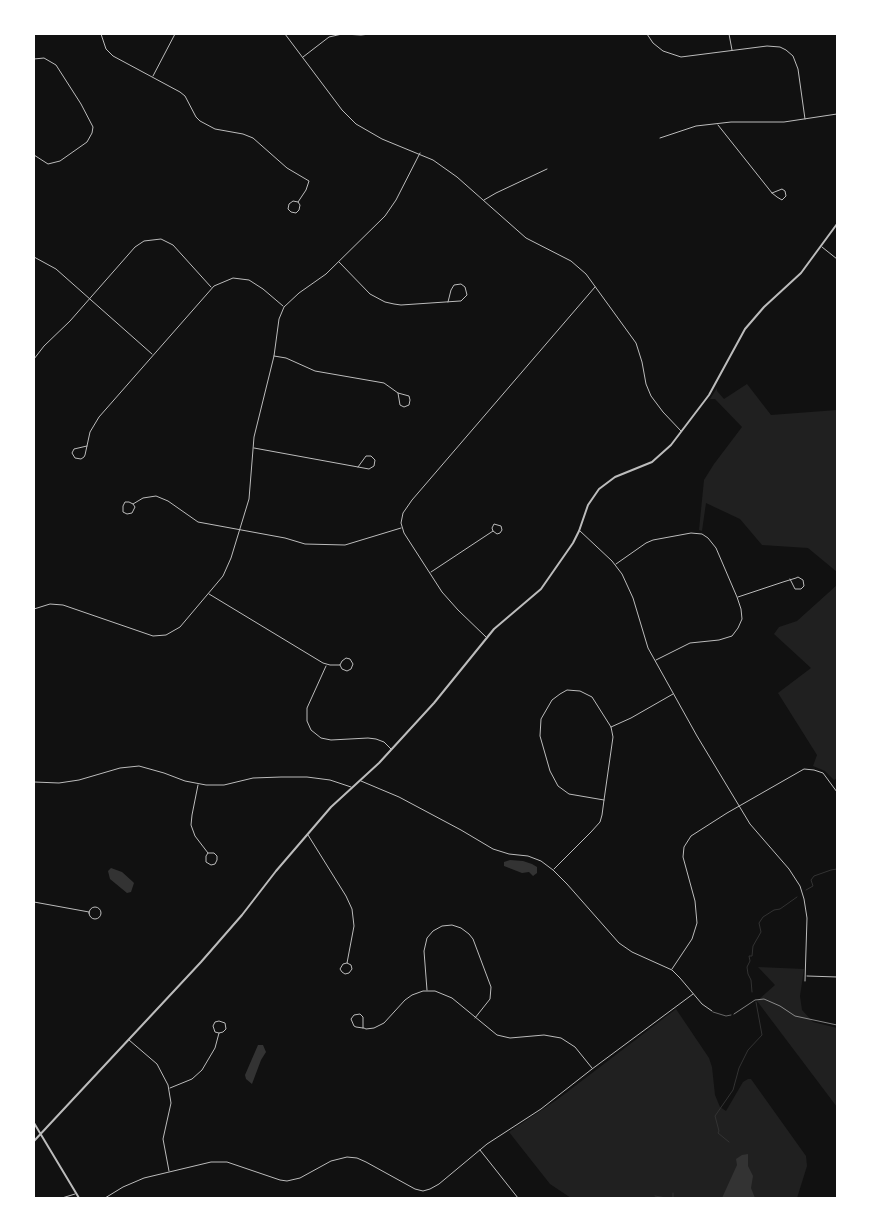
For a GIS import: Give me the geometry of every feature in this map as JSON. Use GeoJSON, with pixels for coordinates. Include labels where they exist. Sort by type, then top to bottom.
{"type":"FeatureCollection","features":[{"type":"Feature","properties":{"kind":"street"},"geometry":{"type":"LineString","coordinates":[[101,34],[106,49],[113,56],[172,87],[185,96],[200,121],[215,129],[244,134],[252,138],[287,168],[309,181],[306,190],[298,202]]}},
{"type":"Feature","properties":{"kind":"street"},"geometry":{"type":"LineString","coordinates":[[153,77],[175,34]]}},
{"type":"Feature","properties":{"kind":"street"},"geometry":{"type":"LineString","coordinates":[[285,34],[342,110],[356,124],[382,139],[420,153],[447,169],[526,238],[576,266],[596,286],[636,343],[646,384],[651,396],[662,412],[681,432]]}},
{"type":"Feature","properties":{"kind":"street"},"geometry":{"type":"LineString","coordinates":[[302,57],[329,37],[342,34],[370,34]]}},
{"type":"Feature","properties":{"kind":"street"},"geometry":{"type":"LineString","coordinates":[[647,34],[658,47],[675,56],[691,56],[773,46],[780,47],[788,52],[796,62],[805,119]]}},
{"type":"Feature","properties":{"kind":"street"},"geometry":{"type":"LineString","coordinates":[[729,34],[732,51]]}},
{"type":"Feature","properties":{"kind":"street"},"geometry":{"type":"LineString","coordinates":[[34,59],[44,58],[56,65],[93,127],[88,142],[60,161],[48,164],[34,155]]}},
{"type":"Feature","properties":{"kind":"street"},"geometry":{"type":"LineString","coordinates":[[660,138],[696,126],[731,122],[777,122],[837,114]]}},
{"type":"Feature","properties":{"kind":"street"},"geometry":{"type":"LineString","coordinates":[[717,124],[772,193],[780,200],[786,196],[785,191],[782,189],[772,193]]}},
{"type":"Feature","properties":{"kind":"street"},"geometry":{"type":"LineString","coordinates":[[34,609],[50,604],[63,604],[144,633],[163,636],[180,628],[209,594],[228,567],[249,499],[256,427],[274,356],[279,319],[284,307],[299,292],[321,278],[339,262],[389,211],[420,153]]}},
{"type":"Feature","properties":{"kind":"street"},"geometry":{"type":"LineString","coordinates":[[483,201],[547,169]]}},
{"type":"Feature","properties":{"kind":"street"},"geometry":{"type":"LineString","coordinates":[[293,201],[298,202],[300,210],[296,213],[291,212],[288,208],[289,204],[293,201]]}},
{"type":"Feature","properties":{"kind":"street"},"geometry":{"type":"LineString","coordinates":[[34,1141],[220,941],[331,807],[392,750],[434,703],[487,637],[541,589],[580,531],[585,511],[599,489],[615,477],[640,468],[657,459],[671,445],[712,389],[745,329],[764,307],[800,273],[837,224]]}},
{"type":"Feature","properties":{"kind":"street"},"geometry":{"type":"LineString","coordinates":[[34,359],[134,247],[144,241],[155,238],[173,245],[212,288]]}},
{"type":"Feature","properties":{"kind":"street"},"geometry":{"type":"LineString","coordinates":[[821,247],[837,259]]}},
{"type":"Feature","properties":{"kind":"street"},"geometry":{"type":"LineString","coordinates":[[34,258],[56,269],[152,354]]}},
{"type":"Feature","properties":{"kind":"street"},"geometry":{"type":"LineString","coordinates":[[339,262],[370,294],[384,302],[401,305],[448,302],[461,301],[467,293],[465,287],[461,284],[454,285],[450,290],[448,302]]}},
{"type":"Feature","properties":{"kind":"street"},"geometry":{"type":"LineString","coordinates":[[87,446],[74,449],[73,455],[75,458],[79,460],[83,458],[87,446],[89,434],[96,421],[152,354],[212,288],[227,280],[243,278],[263,289],[284,307]]}},
{"type":"Feature","properties":{"kind":"street"},"geometry":{"type":"LineString","coordinates":[[487,637],[451,603],[407,539],[401,520],[408,505],[596,286]]}},
{"type":"Feature","properties":{"kind":"street"},"geometry":{"type":"LineString","coordinates":[[274,356],[286,358],[315,371],[381,382],[398,394],[409,396],[410,401],[408,405],[400,405],[398,394]]}},
{"type":"Feature","properties":{"kind":"street"},"geometry":{"type":"LineString","coordinates":[[253,448],[358,467],[371,468],[375,465],[375,461],[372,456],[367,456],[358,467]]}},
{"type":"Feature","properties":{"kind":"street"},"geometry":{"type":"LineString","coordinates":[[133,504],[135,507],[132,513],[127,514],[123,512],[124,504],[130,502],[133,504],[143,498],[156,496],[168,501],[198,522],[285,538],[301,544],[341,545],[402,528]]}},
{"type":"Feature","properties":{"kind":"street"},"geometry":{"type":"LineString","coordinates":[[580,531],[615,564],[625,580],[648,648],[655,661],[739,806],[757,833],[794,875],[802,892],[807,918],[805,981]]}},
{"type":"Feature","properties":{"kind":"street"},"geometry":{"type":"LineString","coordinates":[[430,572],[493,532]]}},
{"type":"Feature","properties":{"kind":"street"},"geometry":{"type":"LineString","coordinates":[[615,564],[653,540],[692,533],[702,534],[716,548],[737,597],[742,619],[732,636],[722,640],[690,643],[655,661]]}},
{"type":"Feature","properties":{"kind":"street"},"geometry":{"type":"LineString","coordinates":[[737,597],[790,579],[800,577],[804,582],[804,586],[801,589],[795,589],[790,579]]}},
{"type":"Feature","properties":{"kind":"street"},"geometry":{"type":"LineString","coordinates":[[209,594],[327,665],[340,666],[347,671],[352,668],[353,662],[345,658],[340,666]]}},
{"type":"Feature","properties":{"kind":"street"},"geometry":{"type":"LineString","coordinates":[[327,665],[306,711],[307,721],[313,732],[321,738],[331,740],[376,739],[384,742],[392,750]]}},
{"type":"Feature","properties":{"kind":"street"},"geometry":{"type":"LineString","coordinates":[[553,870],[598,825],[602,816],[613,737],[611,727],[592,697],[584,692],[564,691],[552,700],[543,713],[539,726],[542,747],[550,771],[558,786],[574,795],[604,800]]}},
{"type":"Feature","properties":{"kind":"street"},"geometry":{"type":"LineString","coordinates":[[611,727],[674,694]]}},
{"type":"Feature","properties":{"kind":"street"},"geometry":{"type":"LineString","coordinates":[[34,782],[59,783],[79,780],[120,768],[139,766],[199,784],[216,786],[254,778],[307,778],[340,782],[352,788]]}},
{"type":"Feature","properties":{"kind":"street"},"geometry":{"type":"LineString","coordinates":[[672,970],[689,945],[697,924],[695,901],[684,863],[684,847],[696,831],[804,770],[814,770],[823,774],[837,792]]}},
{"type":"Feature","properties":{"kind":"street"},"geometry":{"type":"LineString","coordinates":[[361,781],[399,798],[493,849],[534,858],[553,870],[621,945],[672,970],[702,1004],[712,1011]]}},
{"type":"Feature","properties":{"kind":"street"},"geometry":{"type":"LineString","coordinates":[[199,784],[191,825],[195,836],[208,853]]}},
{"type":"Feature","properties":{"kind":"street"},"geometry":{"type":"LineString","coordinates":[[308,834],[339,884],[350,904],[354,917],[346,963],[340,969],[346,974],[352,969],[350,964],[346,963]]}},
{"type":"Feature","properties":{"kind":"street"},"geometry":{"type":"LineString","coordinates":[[208,853],[214,853],[217,856],[215,864],[211,865],[206,862],[208,853]]}},
{"type":"Feature","properties":{"kind":"street"},"geometry":{"type":"LineString","coordinates":[[34,902],[89,912]]}},
{"type":"Feature","properties":{"kind":"street"},"geometry":{"type":"LineString","coordinates":[[92,907],[96,907],[101,911],[101,915],[95,920],[90,916],[89,912],[92,907]]}},
{"type":"Feature","properties":{"kind":"street"},"geometry":{"type":"LineString","coordinates":[[427,991],[424,951],[427,938],[433,931],[442,926],[452,925],[467,931],[491,987],[490,999],[475,1018]]}},
{"type":"Feature","properties":{"kind":"street"},"geometry":{"type":"LineString","coordinates":[[806,976],[837,977]]}},
{"type":"Feature","properties":{"kind":"street"},"geometry":{"type":"LineString","coordinates":[[363,1028],[363,1017],[358,1014],[354,1015],[352,1024],[355,1026],[363,1028],[374,1028],[382,1025],[409,997],[427,991],[447,995],[493,1032],[505,1037],[548,1035],[561,1038],[575,1047],[592,1069]]}},
{"type":"Feature","properties":{"kind":"street"},"geometry":{"type":"LineString","coordinates":[[105,1198],[135,1182],[211,1162],[227,1162],[280,1180],[290,1181],[305,1176],[331,1161],[351,1157],[366,1162],[412,1188],[423,1191],[439,1184],[480,1150],[534,1115],[693,994]]}},
{"type":"Feature","properties":{"kind":"street"},"geometry":{"type":"LineString","coordinates":[[169,1088],[192,1079],[200,1072],[215,1048],[219,1034],[226,1027],[223,1022],[219,1021],[215,1022],[213,1026],[215,1032],[219,1034]]}},
{"type":"Feature","properties":{"kind":"street"},"geometry":{"type":"LineString","coordinates":[[129,1040],[161,1070],[169,1088],[171,1103],[163,1138],[170,1172]]}},
{"type":"Feature","properties":{"kind":"street"},"geometry":{"type":"LineString","coordinates":[[34,1123],[79,1198]]}},
{"type":"Feature","properties":{"kind":"street"},"geometry":{"type":"LineString","coordinates":[[480,1150],[518,1198]]}},
{"type":"Feature","properties":{"kind":"street"},"geometry":{"type":"LineString","coordinates":[[62,1198],[76,1194]]}},
{"type":"Feature","properties":{"kind":"lane"},"geometry":{"type":"LineString","coordinates":[[712,1011],[726,1016],[731,1015]]}},
{"type":"Feature","properties":{"kind":"path"},"geometry":{"type":"LineString","coordinates":[[731,1015],[755,1000],[764,999],[780,1006],[795,1016],[837,1025]]}},
{"type":"Feature","properties":{"kind":"shaded area"},"geometry":{"type":"Polygon","coordinates":[[[747,384],[771,415],[837,410],[837,572],[808,548],[762,545],[740,519],[706,503],[702,531],[699,530],[704,480],[742,427],[715,399],[710,399],[717,388],[717,391],[724,399],[747,384]]]}},
{"type":"Feature","properties":{"kind":"shaded area"},"geometry":{"type":"Polygon","coordinates":[[[837,585],[837,778],[834,780],[825,771],[813,766],[817,755],[778,693],[811,668],[774,634],[779,627],[797,621],[837,585]]]}},
{"type":"Feature","properties":{"kind":"shaded area"},"geometry":{"type":"Polygon","coordinates":[[[510,860],[532,864],[537,867],[537,873],[533,876],[529,872],[522,873],[504,866],[504,862],[510,860]]]}},
{"type":"Feature","properties":{"kind":"shaded area"},"geometry":{"type":"Polygon","coordinates":[[[111,868],[122,872],[134,883],[131,892],[127,893],[110,879],[108,871],[111,868]]]}},
{"type":"Feature","properties":{"kind":"shaded area"},"geometry":{"type":"Polygon","coordinates":[[[758,967],[804,969],[800,996],[802,1010],[813,1022],[837,1028],[837,1107],[757,1001],[775,985],[758,967]]]}},
{"type":"Feature","properties":{"kind":"shaded area"},"geometry":{"type":"Polygon","coordinates":[[[676,1009],[709,1058],[712,1067],[715,1095],[720,1107],[726,1111],[743,1082],[751,1079],[806,1156],[807,1166],[797,1198],[571,1198],[550,1184],[509,1132],[558,1099],[676,1009]]]}},
{"type":"Feature","properties":{"kind":"shaded area"},"geometry":{"type":"Polygon","coordinates":[[[258,1045],[263,1045],[266,1052],[252,1084],[246,1079],[245,1075],[258,1045]]]}},
{"type":"Feature","properties":{"kind":"shaded area"},"geometry":{"type":"Polygon","coordinates":[[[748,1154],[748,1166],[753,1176],[751,1188],[755,1198],[722,1198],[737,1165],[736,1159],[748,1154]]]}},
{"type":"Feature","properties":{"kind":"waterway"},"geometry":{"type":"LineString","coordinates":[[806,890],[813,886],[811,880],[814,876],[837,869]]}},
{"type":"Feature","properties":{"kind":"waterway"},"geometry":{"type":"LineString","coordinates":[[752,992],[747,967],[750,961],[749,956],[752,956],[753,946],[761,932],[759,923],[763,917],[774,910],[780,909],[797,897]]}},
{"type":"Feature","properties":{"kind":"waterway"},"geometry":{"type":"LineString","coordinates":[[729,1142],[718,1133],[715,1116],[733,1090],[739,1068],[748,1050],[762,1035],[756,1002]]}},
{"type":"Feature","properties":{"kind":"waterway"},"geometry":{"type":"LineString","coordinates":[[673,1193],[673,1198]]}},
{"type":"Feature","properties":{"kind":"waterway"},"geometry":{"type":"LineString","coordinates":[[655,1196],[666,1198]]}}]}
